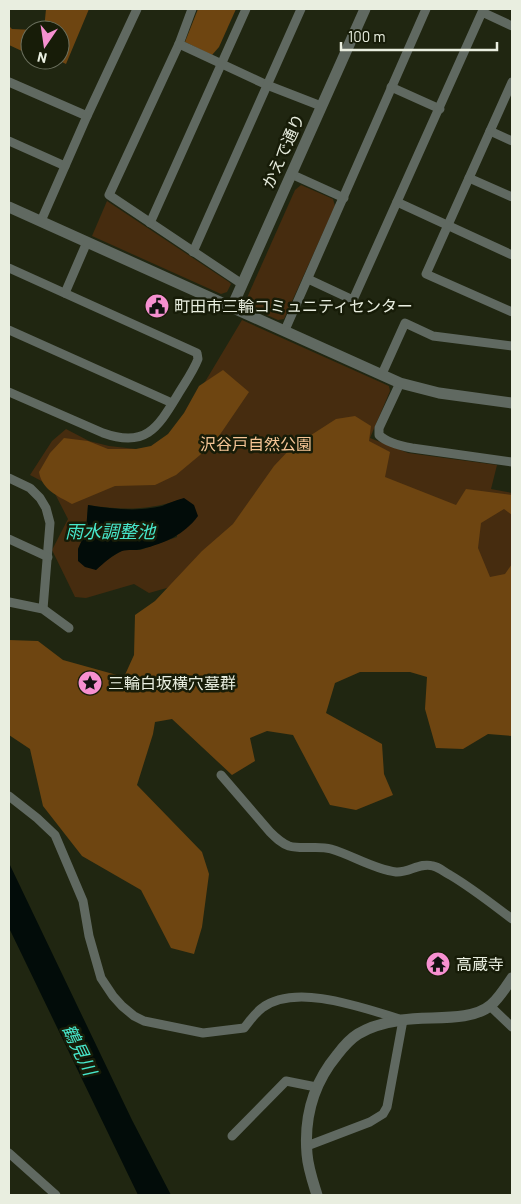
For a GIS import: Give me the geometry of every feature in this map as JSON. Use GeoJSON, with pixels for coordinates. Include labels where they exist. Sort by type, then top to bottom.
{"type":"FeatureCollection","features":[{"type":"Feature","properties":{"kind":"street"},"geometry":{"type":"LineString","coordinates":[[41,221],[137,9]]}},
{"type":"Feature","properties":{"kind":"street"},"geometry":{"type":"LineString","coordinates":[[192,9],[179,44],[109,195],[242,284]]}},
{"type":"Feature","properties":{"kind":"street"},"geometry":{"type":"LineString","coordinates":[[150,223],[246,9]]}},
{"type":"Feature","properties":{"kind":"street"},"geometry":{"type":"LineString","coordinates":[[193,252],[301,9]]}},
{"type":"Feature","properties":{"kind":"street","name":"かえで通り"},"geometry":{"type":"LineString","coordinates":[[232,307],[364,9]]}},
{"type":"Feature","properties":{"kind":"street"},"geometry":{"type":"LineString","coordinates":[[285,330],[426,9]]}},
{"type":"Feature","properties":{"kind":"street"},"geometry":{"type":"LineString","coordinates":[[308,280],[353,300],[482,12],[512,26]]}},
{"type":"Feature","properties":{"kind":"street"},"geometry":{"type":"LineString","coordinates":[[179,44],[267,85],[322,106]]}},
{"type":"Feature","properties":{"kind":"street"},"geometry":{"type":"LineString","coordinates":[[9,82],[87,116]]}},
{"type":"Feature","properties":{"kind":"street"},"geometry":{"type":"LineString","coordinates":[[512,83],[426,274],[512,312]]}},
{"type":"Feature","properties":{"kind":"street"},"geometry":{"type":"LineString","coordinates":[[391,87],[440,109]]}},
{"type":"Feature","properties":{"kind":"street"},"geometry":{"type":"LineString","coordinates":[[490,131],[512,141]]}},
{"type":"Feature","properties":{"kind":"street"},"geometry":{"type":"LineString","coordinates":[[9,141],[65,166]]}},
{"type":"Feature","properties":{"kind":"street"},"geometry":{"type":"LineString","coordinates":[[291,174],[344,198]]}},
{"type":"Feature","properties":{"kind":"street"},"geometry":{"type":"LineString","coordinates":[[469,178],[512,197]]}},
{"type":"Feature","properties":{"kind":"street"},"geometry":{"type":"LineString","coordinates":[[397,202],[512,255]]}},
{"type":"Feature","properties":{"kind":"street"},"geometry":{"type":"LineString","coordinates":[[9,207],[400,383],[439,393],[512,403]]}},
{"type":"Feature","properties":{"kind":"street"},"geometry":{"type":"LineString","coordinates":[[65,292],[87,242]]}},
{"type":"Feature","properties":{"kind":"street"},"geometry":{"type":"LineString","coordinates":[[9,268],[197,353],[198,359],[163,418],[154,429],[142,436],[129,439],[117,438],[9,392]]}},
{"type":"Feature","properties":{"kind":"street"},"geometry":{"type":"LineString","coordinates":[[382,374],[405,323],[433,336],[512,346]]}},
{"type":"Feature","properties":{"kind":"street"},"geometry":{"type":"LineString","coordinates":[[9,330],[172,403]]}},
{"type":"Feature","properties":{"kind":"street"},"geometry":{"type":"LineString","coordinates":[[400,383],[379,428],[382,438],[412,448],[512,462]]}},
{"type":"Feature","properties":{"kind":"street"},"geometry":{"type":"LineString","coordinates":[[9,478],[30,488],[40,498],[46,508],[50,523],[43,609]]}},
{"type":"Feature","properties":{"kind":"street"},"geometry":{"type":"LineString","coordinates":[[9,539],[48,557]]}},
{"type":"Feature","properties":{"kind":"street"},"geometry":{"type":"LineString","coordinates":[[9,602],[43,609],[69,628]]}},
{"type":"Feature","properties":{"kind":"street"},"geometry":{"type":"LineString","coordinates":[[221,775],[270,832],[286,845],[296,848],[319,847],[330,849],[397,872],[426,864],[434,866],[462,882],[512,919]]}},
{"type":"Feature","properties":{"kind":"street"},"geometry":{"type":"LineString","coordinates":[[9,796],[37,818],[54,835],[83,900],[89,936],[101,978],[113,996],[134,1016],[144,1021],[203,1033],[244,1028],[262,1008],[286,999],[304,997],[326,998],[402,1020]]}},
{"type":"Feature","properties":{"kind":"street"},"geometry":{"type":"LineString","coordinates":[[317,1195],[308,1164],[306,1146],[308,1114],[316,1087],[331,1062],[343,1047],[358,1034],[377,1026],[402,1020],[460,1016],[477,1012],[490,1006],[512,978]]}},
{"type":"Feature","properties":{"kind":"street"},"geometry":{"type":"LineString","coordinates":[[490,1006],[512,1027]]}},
{"type":"Feature","properties":{"kind":"street"},"geometry":{"type":"LineString","coordinates":[[306,1146],[370,1122],[383,1114],[387,1106],[402,1020]]}},
{"type":"Feature","properties":{"kind":"street"},"geometry":{"type":"LineString","coordinates":[[232,1136],[286,1081],[316,1087]]}},
{"type":"Feature","properties":{"kind":"street"},"geometry":{"type":"LineString","coordinates":[[9,1153],[56,1195]]}},
{"type":"Feature","properties":{"kind":"green space"},"geometry":{"type":"Polygon","coordinates":[[[301,185],[333,199],[335,206],[284,319],[278,320],[247,306],[246,300],[295,190],[301,185]]]}},
{"type":"Feature","properties":{"kind":"green space"},"geometry":{"type":"Polygon","coordinates":[[[107,201],[229,282],[231,284],[227,292],[221,294],[92,236],[107,201]]]}},
{"type":"Feature","properties":{"kind":"green space","name":"沢谷戸自然公園"},"geometry":{"type":"Polygon","coordinates":[[[242,320],[389,386],[390,391],[370,438],[408,453],[497,465],[491,489],[512,493],[512,588],[213,575],[149,593],[134,584],[86,598],[75,597],[52,550],[68,519],[51,486],[30,475],[52,441],[66,429],[89,441],[109,446],[154,451],[178,427],[242,320]],[[178,500],[145,508],[111,508],[88,505],[86,531],[78,549],[96,570],[105,561],[123,550],[140,550],[177,537],[178,500]]]}},
{"type":"Feature","properties":{"kind":"shaded area"},"geometry":{"type":"Polygon","coordinates":[[[46,9],[89,9],[70,54],[70,20],[45,20],[46,9]]]}},
{"type":"Feature","properties":{"kind":"shaded area"},"geometry":{"type":"Polygon","coordinates":[[[198,9],[236,9],[219,47],[212,55],[185,42],[198,9]]]}},
{"type":"Feature","properties":{"kind":"shaded area"},"geometry":{"type":"Polygon","coordinates":[[[9,26],[12,29],[20,29],[20,50],[9,45],[9,26]]]}},
{"type":"Feature","properties":{"kind":"shaded area"},"geometry":{"type":"Polygon","coordinates":[[[223,370],[249,392],[219,436],[176,475],[155,485],[115,486],[72,504],[51,492],[43,483],[39,472],[50,453],[64,438],[88,441],[108,449],[136,449],[151,446],[168,434],[184,413],[199,386],[223,370]]]}},
{"type":"Feature","properties":{"kind":"shaded area"},"geometry":{"type":"Polygon","coordinates":[[[355,416],[371,426],[369,441],[390,452],[385,477],[456,505],[466,489],[512,495],[512,515],[504,509],[481,523],[478,548],[490,577],[505,574],[512,564],[512,736],[488,734],[463,749],[436,748],[425,709],[427,677],[410,672],[360,672],[335,683],[326,713],[382,744],[384,774],[393,795],[356,810],[330,805],[293,735],[267,731],[250,738],[255,761],[232,775],[172,719],[155,722],[137,785],[202,852],[209,874],[202,927],[194,954],[171,948],[141,890],[82,856],[43,806],[30,749],[9,735],[9,640],[38,641],[63,660],[124,677],[134,655],[135,615],[155,601],[202,551],[233,524],[274,466],[291,448],[336,419],[355,416]]]}},
{"type":"Feature","properties":{"kind":"water","name":"雨水調整池"},"geometry":{"type":"Polygon","coordinates":[[[184,498],[194,505],[198,516],[193,523],[180,533],[158,544],[142,549],[122,551],[111,557],[96,570],[85,567],[78,561],[78,549],[86,531],[88,505],[116,509],[144,509],[162,506],[184,498]]]}},
{"type":"Feature","properties":{"kind":"water","name":"鶴見川"},"geometry":{"type":"Polygon","coordinates":[[[9,863],[132,1120],[171,1195],[138,1195],[9,928],[9,863]]]}},
{"type":"Feature","properties":{"kind":"place","name":"町田市三輪コミュニティセンター"},"geometry":{"type":"Point","coordinates":[157,306]}},
{"type":"Feature","properties":{"kind":"place","name":"三輪白坂横穴墓群"},"geometry":{"type":"Point","coordinates":[90,683]}},
{"type":"Feature","properties":{"kind":"place","name":"高蔵寺"},"geometry":{"type":"Point","coordinates":[438,964]}}]}
